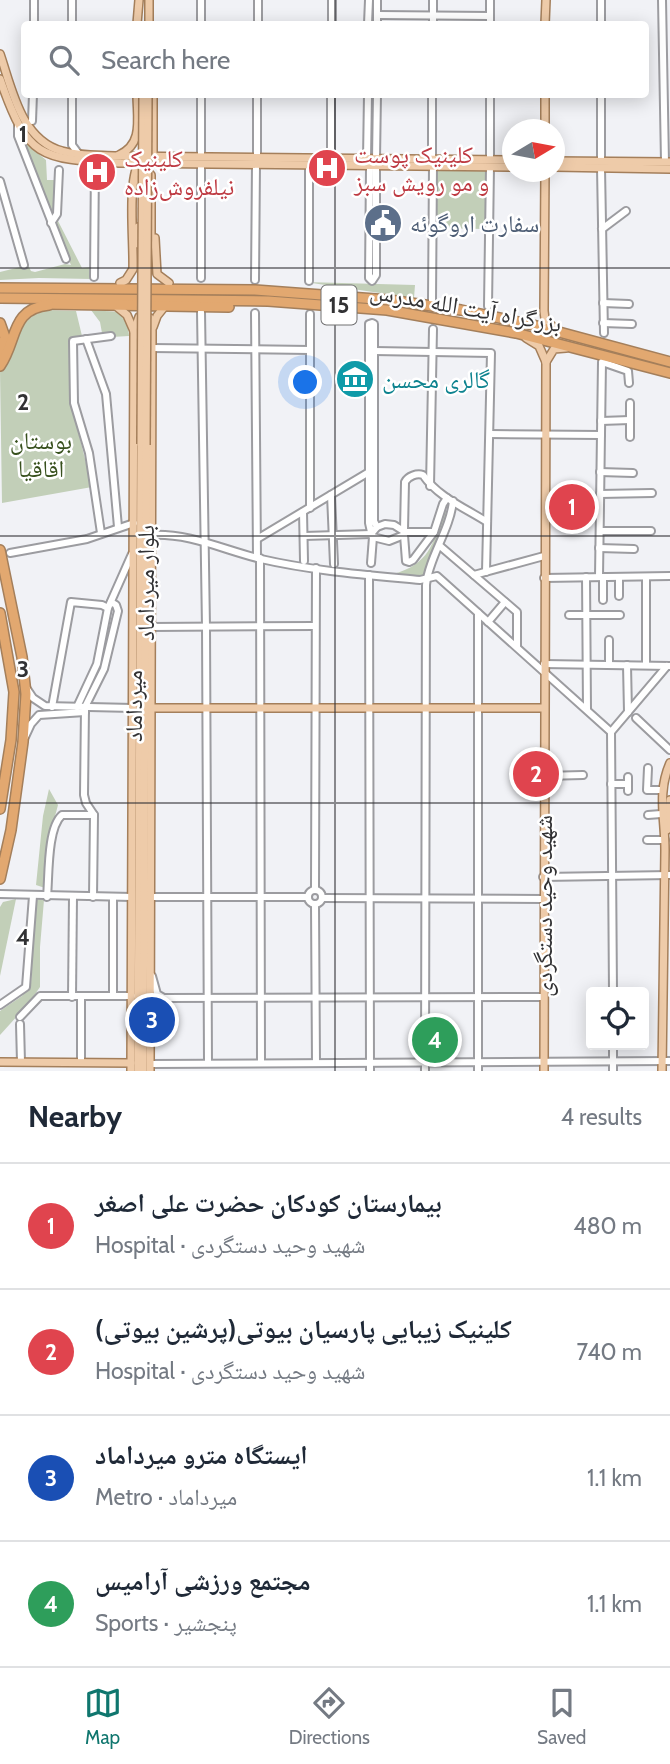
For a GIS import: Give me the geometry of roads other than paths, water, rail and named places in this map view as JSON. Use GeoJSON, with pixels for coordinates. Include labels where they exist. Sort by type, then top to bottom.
{"type":"FeatureCollection","features":[{"type":"Feature","properties":{"kind":"highway"},"geometry":{"type":"LineString","coordinates":[[0,286],[251,284],[281,291]]}},
{"type":"Feature","properties":{"kind":"highway","name":"بزرگراه آیت الله مدرس"},"geometry":{"type":"LineString","coordinates":[[0,286],[281,291],[389,300],[557,331],[670,360]]}},
{"type":"Feature","properties":{"kind":"highway","name":"بزرگراه آیت الله مدرس"},"geometry":{"type":"LineString","coordinates":[[0,298],[326,304],[419,314],[577,347],[670,373]]}},
{"type":"Feature","properties":{"kind":"highway"},"geometry":{"type":"LineString","coordinates":[[0,303],[303,307],[326,304]]}},
{"type":"Feature","properties":{"kind":"highway"},"geometry":{"type":"LineString","coordinates":[[0,366],[7,356],[22,316],[34,308],[56,304]]}},
{"type":"Feature","properties":{"kind":"highway"},"geometry":{"type":"LineString","coordinates":[[0,323],[5,337],[0,355]]}},
{"type":"Feature","properties":{"kind":"highway"},"geometry":{"type":"LineString","coordinates":[[0,550],[26,687],[23,742],[11,830],[0,879]]}},
{"type":"Feature","properties":{"kind":"highway"},"geometry":{"type":"LineString","coordinates":[[0,613],[13,692],[11,740],[0,809]]}},
{"type":"Feature","properties":{"kind":"main road"},"geometry":{"type":"LineString","coordinates":[[140,0],[140,21]]}},
{"type":"Feature","properties":{"kind":"main road"},"geometry":{"type":"LineString","coordinates":[[151,0],[151,21]]}},
{"type":"Feature","properties":{"kind":"main road"},"geometry":{"type":"LineString","coordinates":[[545,21],[546,0]]}},
{"type":"Feature","properties":{"kind":"main road"},"geometry":{"type":"LineString","coordinates":[[0,54],[20,111],[30,128],[49,146],[67,153],[135,161],[166,163],[201,160]]}},
{"type":"Feature","properties":{"kind":"main road"},"geometry":{"type":"LineString","coordinates":[[0,79],[18,127],[29,141],[50,155],[66,160],[95,162],[119,159],[133,147],[137,129],[137,98]]}},
{"type":"Feature","properties":{"kind":"main road","name":"بلوار میرداماد"},"geometry":{"type":"LineString","coordinates":[[141,1071],[139,757],[148,98]]}},
{"type":"Feature","properties":{"kind":"main road"},"geometry":{"type":"LineString","coordinates":[[148,156],[153,130],[149,98]]}},
{"type":"Feature","properties":{"kind":"main road"},"geometry":{"type":"LineString","coordinates":[[545,98],[545,119]]}},
{"type":"Feature","properties":{"kind":"main road"},"geometry":{"type":"LineString","coordinates":[[137,129],[145,135],[153,130]]}},
{"type":"Feature","properties":{"kind":"main road"},"geometry":{"type":"LineString","coordinates":[[135,161],[148,156],[309,165],[502,161]]}},
{"type":"Feature","properties":{"kind":"main road"},"geometry":{"type":"LineString","coordinates":[[256,161],[331,158],[373,165]]}},
{"type":"Feature","properties":{"kind":"main road"},"geometry":{"type":"LineString","coordinates":[[119,159],[129,170],[137,190],[138,309],[144,339]]}},
{"type":"Feature","properties":{"kind":"main road"},"geometry":{"type":"LineString","coordinates":[[120,283],[126,280],[133,269],[135,161]]}},
{"type":"Feature","properties":{"kind":"main road"},"geometry":{"type":"LineString","coordinates":[[565,161],[601,164]]}},
{"type":"Feature","properties":{"kind":"main road"},"geometry":{"type":"LineString","coordinates":[[144,339],[150,309],[154,175],[166,163]]}},
{"type":"Feature","properties":{"kind":"main road"},"geometry":{"type":"LineString","coordinates":[[490,163],[502,165]]}},
{"type":"Feature","properties":{"kind":"main road"},"geometry":{"type":"LineString","coordinates":[[565,166],[668,164]]}},
{"type":"Feature","properties":{"kind":"main road"},"geometry":{"type":"LineString","coordinates":[[133,269],[144,261],[145,195],[138,177],[146,170],[154,175]]}},
{"type":"Feature","properties":{"kind":"main road"},"geometry":{"type":"LineString","coordinates":[[154,175],[156,271],[159,277],[169,283]]}},
{"type":"Feature","properties":{"kind":"main road"},"geometry":{"type":"LineString","coordinates":[[545,182],[544,311],[545,319],[557,331]]}},
{"type":"Feature","properties":{"kind":"main road"},"geometry":{"type":"LineString","coordinates":[[115,306],[127,315],[134,331]]}},
{"type":"Feature","properties":{"kind":"main road"},"geometry":{"type":"LineString","coordinates":[[152,331],[157,316],[165,306]]}},
{"type":"Feature","properties":{"kind":"main road"},"geometry":{"type":"LineString","coordinates":[[134,331],[138,319],[146,316],[151,320],[152,331]]}},
{"type":"Feature","properties":{"kind":"main road","name":"میرداماد"},"geometry":{"type":"LineString","coordinates":[[131,1067],[134,331]]}},
{"type":"Feature","properties":{"kind":"main road","name":"میرداماد"},"geometry":{"type":"LineString","coordinates":[[150,1068],[152,331]]}},
{"type":"Feature","properties":{"kind":"main road"},"geometry":{"type":"LineString","coordinates":[[516,333],[539,346],[546,362]]}},
{"type":"Feature","properties":{"kind":"main road"},"geometry":{"type":"LineString","coordinates":[[546,362],[554,349],[577,347]]}},
{"type":"Feature","properties":{"kind":"main road","name":"شهید وحید دستگردی"},"geometry":{"type":"LineString","coordinates":[[544,1067],[546,362]]}},
{"type":"Feature","properties":{"kind":"main road"},"geometry":{"type":"LineString","coordinates":[[135,372],[143,378],[152,373]]}},
{"type":"Feature","properties":{"kind":"main road"},"geometry":{"type":"LineString","coordinates":[[135,395],[143,386],[149,386],[152,390]]}},
{"type":"Feature","properties":{"kind":"main road","name":"بلوار میرداماد"},"geometry":{"type":"LineString","coordinates":[[141,1071],[145,912],[143,444]]}},
{"type":"Feature","properties":{"kind":"main road"},"geometry":{"type":"LineString","coordinates":[[145,595],[151,625]]}},
{"type":"Feature","properties":{"kind":"main road"},"geometry":{"type":"LineString","coordinates":[[133,668],[140,655]]}},
{"type":"Feature","properties":{"kind":"main road"},"geometry":{"type":"LineString","coordinates":[[151,708],[543,708]]}},
{"type":"Feature","properties":{"kind":"main road"},"geometry":{"type":"LineString","coordinates":[[133,729],[139,757]]}},
{"type":"Feature","properties":{"kind":"main road"},"geometry":{"type":"LineString","coordinates":[[664,1071],[667,835],[662,783],[670,763]]}},
{"type":"Feature","properties":{"kind":"main road"},"geometry":{"type":"LineString","coordinates":[[666,819],[670,800]]}},
{"type":"Feature","properties":{"kind":"main road"},"geometry":{"type":"LineString","coordinates":[[145,912],[150,931]]}},
{"type":"Feature","properties":{"kind":"main road"},"geometry":{"type":"LineString","coordinates":[[0,1062],[81,1062],[131,1067]]}},
{"type":"Feature","properties":{"kind":"street"},"geometry":{"type":"LineString","coordinates":[[34,0],[34,21]]}},
{"type":"Feature","properties":{"kind":"street"},"geometry":{"type":"LineString","coordinates":[[72,0],[72,21]]}},
{"type":"Feature","properties":{"kind":"street"},"geometry":{"type":"LineString","coordinates":[[201,0],[201,21]]}},
{"type":"Feature","properties":{"kind":"street"},"geometry":{"type":"LineString","coordinates":[[258,0],[258,21]]}},
{"type":"Feature","properties":{"kind":"street"},"geometry":{"type":"LineString","coordinates":[[332,0],[332,21]]}},
{"type":"Feature","properties":{"kind":"street"},"geometry":{"type":"LineString","coordinates":[[368,21],[369,0]]}},
{"type":"Feature","properties":{"kind":"street"},"geometry":{"type":"LineString","coordinates":[[377,0],[377,21]]}},
{"type":"Feature","properties":{"kind":"street"},"geometry":{"type":"LineString","coordinates":[[433,0],[433,21]]}},
{"type":"Feature","properties":{"kind":"street"},"geometry":{"type":"LineString","coordinates":[[490,0],[490,21]]}},
{"type":"Feature","properties":{"kind":"street"},"geometry":{"type":"LineString","coordinates":[[601,0],[601,21]]}},
{"type":"Feature","properties":{"kind":"street"},"geometry":{"type":"LineString","coordinates":[[662,0],[668,164]]}},
{"type":"Feature","properties":{"kind":"street"},"geometry":{"type":"LineString","coordinates":[[377,15],[490,16]]}},
{"type":"Feature","properties":{"kind":"street"},"geometry":{"type":"LineString","coordinates":[[33,98],[33,121]]}},
{"type":"Feature","properties":{"kind":"street"},"geometry":{"type":"LineString","coordinates":[[72,98],[72,145],[78,153]]}},
{"type":"Feature","properties":{"kind":"street"},"geometry":{"type":"LineString","coordinates":[[201,98],[201,278]]}},
{"type":"Feature","properties":{"kind":"street"},"geometry":{"type":"LineString","coordinates":[[255,280],[257,98]]}},
{"type":"Feature","properties":{"kind":"street"},"geometry":{"type":"LineString","coordinates":[[331,98],[331,158]]}},
{"type":"Feature","properties":{"kind":"street"},"geometry":{"type":"LineString","coordinates":[[368,98],[367,149],[373,165],[376,275],[372,281],[369,278],[373,165],[376,149],[376,98]]}},
{"type":"Feature","properties":{"kind":"street"},"geometry":{"type":"LineString","coordinates":[[432,98],[432,300]]}},
{"type":"Feature","properties":{"kind":"street"},"geometry":{"type":"LineString","coordinates":[[488,306],[490,98]]}},
{"type":"Feature","properties":{"kind":"street"},"geometry":{"type":"LineString","coordinates":[[601,98],[604,333]]}},
{"type":"Feature","properties":{"kind":"street"},"geometry":{"type":"LineString","coordinates":[[18,127],[18,136],[66,259]]}},
{"type":"Feature","properties":{"kind":"street"},"geometry":{"type":"LineString","coordinates":[[367,149],[376,149]]}},
{"type":"Feature","properties":{"kind":"street"},"geometry":{"type":"LineString","coordinates":[[94,277],[95,162]]}},
{"type":"Feature","properties":{"kind":"street"},"geometry":{"type":"LineString","coordinates":[[309,165],[309,281]]}},
{"type":"Feature","properties":{"kind":"street"},"geometry":{"type":"LineString","coordinates":[[51,223],[57,214],[58,170]]}},
{"type":"Feature","properties":{"kind":"street"},"geometry":{"type":"LineString","coordinates":[[0,181],[24,265]]}},
{"type":"Feature","properties":{"kind":"street"},"geometry":{"type":"LineString","coordinates":[[602,229],[626,211]]}},
{"type":"Feature","properties":{"kind":"street"},"geometry":{"type":"LineString","coordinates":[[603,303],[629,304]]}},
{"type":"Feature","properties":{"kind":"street"},"geometry":{"type":"LineString","coordinates":[[201,312],[208,1063]]}},
{"type":"Feature","properties":{"kind":"street"},"geometry":{"type":"LineString","coordinates":[[255,313],[261,708],[259,1066]]}},
{"type":"Feature","properties":{"kind":"street"},"geometry":{"type":"LineString","coordinates":[[310,314],[310,508]]}},
{"type":"Feature","properties":{"kind":"street"},"geometry":{"type":"LineString","coordinates":[[604,323],[632,324]]}},
{"type":"Feature","properties":{"kind":"street"},"geometry":{"type":"LineString","coordinates":[[371,564],[373,532],[374,521],[372,324],[369,523],[373,532],[390,541],[405,532]]}},
{"type":"Feature","properties":{"kind":"street"},"geometry":{"type":"LineString","coordinates":[[430,486],[433,329]]}},
{"type":"Feature","properties":{"kind":"street"},"geometry":{"type":"LineString","coordinates":[[101,533],[89,453],[74,403],[73,341],[111,336]]}},
{"type":"Feature","properties":{"kind":"street"},"geometry":{"type":"LineString","coordinates":[[86,340],[106,394],[118,527]]}},
{"type":"Feature","properties":{"kind":"street"},"geometry":{"type":"LineString","coordinates":[[152,348],[310,350]]}},
{"type":"Feature","properties":{"kind":"street"},"geometry":{"type":"LineString","coordinates":[[374,351],[491,353],[486,572]]}},
{"type":"Feature","properties":{"kind":"street"},"geometry":{"type":"LineString","coordinates":[[603,600],[600,548],[601,362],[628,371],[629,383]]}},
{"type":"Feature","properties":{"kind":"street"},"geometry":{"type":"LineString","coordinates":[[630,403],[630,437]]}},
{"type":"Feature","properties":{"kind":"street"},"geometry":{"type":"LineString","coordinates":[[601,421],[630,420]]}},
{"type":"Feature","properties":{"kind":"street"},"geometry":{"type":"LineString","coordinates":[[490,434],[601,435]]}},
{"type":"Feature","properties":{"kind":"street"},"geometry":{"type":"LineString","coordinates":[[257,539],[369,472]]}},
{"type":"Feature","properties":{"kind":"street"},"geometry":{"type":"LineString","coordinates":[[600,472],[633,473]]}},
{"type":"Feature","properties":{"kind":"street"},"geometry":{"type":"LineString","coordinates":[[450,499],[443,504],[434,532],[414,561],[406,561],[406,479],[421,474],[430,486],[487,522]]}},
{"type":"Feature","properties":{"kind":"street"},"geometry":{"type":"LineString","coordinates":[[600,494],[652,493]]}},
{"type":"Feature","properties":{"kind":"street"},"geometry":{"type":"LineString","coordinates":[[331,495],[334,564]]}},
{"type":"Feature","properties":{"kind":"street"},"geometry":{"type":"LineString","coordinates":[[425,1071],[424,708],[427,578],[440,546],[450,499]]}},
{"type":"Feature","properties":{"kind":"street"},"geometry":{"type":"LineString","coordinates":[[303,512],[304,561]]}},
{"type":"Feature","properties":{"kind":"street"},"geometry":{"type":"LineString","coordinates":[[10,552],[87,538],[134,523]]}},
{"type":"Feature","properties":{"kind":"street"},"geometry":{"type":"LineString","coordinates":[[304,536],[373,532],[390,524],[405,532],[434,532]]}},
{"type":"Feature","properties":{"kind":"street"},"geometry":{"type":"LineString","coordinates":[[600,531],[652,531]]}},
{"type":"Feature","properties":{"kind":"street"},"geometry":{"type":"LineString","coordinates":[[151,536],[174,535],[205,541],[258,558],[316,568],[420,580],[437,576],[517,647],[544,667],[611,732]]}},
{"type":"Feature","properties":{"kind":"street"},"geometry":{"type":"LineString","coordinates":[[440,546],[517,612],[517,647]]}},
{"type":"Feature","properties":{"kind":"street"},"geometry":{"type":"LineString","coordinates":[[600,548],[634,549]]}},
{"type":"Feature","properties":{"kind":"street"},"geometry":{"type":"LineString","coordinates":[[77,707],[97,664],[109,605],[134,549]]}},
{"type":"Feature","properties":{"kind":"street"},"geometry":{"type":"LineString","coordinates":[[474,575],[544,556]]}},
{"type":"Feature","properties":{"kind":"street"},"geometry":{"type":"LineString","coordinates":[[315,890],[316,568]]}},
{"type":"Feature","properties":{"kind":"street"},"geometry":{"type":"LineString","coordinates":[[369,575],[370,1067]]}},
{"type":"Feature","properties":{"kind":"street"},"geometry":{"type":"LineString","coordinates":[[544,578],[670,576]]}},
{"type":"Feature","properties":{"kind":"street"},"geometry":{"type":"LineString","coordinates":[[619,577],[619,596]]}},
{"type":"Feature","properties":{"kind":"street"},"geometry":{"type":"LineString","coordinates":[[646,577],[646,666]]}},
{"type":"Feature","properties":{"kind":"street"},"geometry":{"type":"LineString","coordinates":[[586,578],[587,709]]}},
{"type":"Feature","properties":{"kind":"street"},"geometry":{"type":"LineString","coordinates":[[52,707],[71,602],[116,606],[118,611],[104,669],[85,710],[84,795],[94,818],[93,897]]}},
{"type":"Feature","properties":{"kind":"street"},"geometry":{"type":"LineString","coordinates":[[488,622],[505,602]]}},
{"type":"Feature","properties":{"kind":"street"},"geometry":{"type":"LineString","coordinates":[[478,613],[478,1071]]}},
{"type":"Feature","properties":{"kind":"street"},"geometry":{"type":"LineString","coordinates":[[569,615],[620,615]]}},
{"type":"Feature","properties":{"kind":"street"},"geometry":{"type":"LineString","coordinates":[[151,625],[316,626]]}},
{"type":"Feature","properties":{"kind":"street"},"geometry":{"type":"LineString","coordinates":[[609,640],[609,665]]}},
{"type":"Feature","properties":{"kind":"street"},"geometry":{"type":"LineString","coordinates":[[544,667],[587,664],[668,666]]}},
{"type":"Feature","properties":{"kind":"street"},"geometry":{"type":"LineString","coordinates":[[627,665],[628,712]]}},
{"type":"Feature","properties":{"kind":"street"},"geometry":{"type":"LineString","coordinates":[[613,987],[611,732],[668,666]]}},
{"type":"Feature","properties":{"kind":"street"},"geometry":{"type":"LineString","coordinates":[[26,687],[40,704],[85,710]]}},
{"type":"Feature","properties":{"kind":"street"},"geometry":{"type":"LineString","coordinates":[[23,742],[31,724],[39,715],[133,708]]}},
{"type":"Feature","properties":{"kind":"street"},"geometry":{"type":"LineString","coordinates":[[636,718],[670,750]]}},
{"type":"Feature","properties":{"kind":"street"},"geometry":{"type":"LineString","coordinates":[[648,768],[647,790],[662,790]]}},
{"type":"Feature","properties":{"kind":"street"},"geometry":{"type":"LineString","coordinates":[[543,776],[583,775]]}},
{"type":"Feature","properties":{"kind":"street"},"geometry":{"type":"LineString","coordinates":[[611,784],[628,784]]}},
{"type":"Feature","properties":{"kind":"street"},"geometry":{"type":"LineString","coordinates":[[47,897],[52,835],[58,818],[62,815],[94,818]]}},
{"type":"Feature","properties":{"kind":"street"},"geometry":{"type":"LineString","coordinates":[[648,815],[666,819]]}},
{"type":"Feature","properties":{"kind":"street"},"geometry":{"type":"LineString","coordinates":[[646,839],[667,835]]}},
{"type":"Feature","properties":{"kind":"street"},"geometry":{"type":"LineString","coordinates":[[543,877],[667,875]]}},
{"type":"Feature","properties":{"kind":"street"},"geometry":{"type":"LineString","coordinates":[[307,897],[315,890]]}},
{"type":"Feature","properties":{"kind":"street"},"geometry":{"type":"LineString","coordinates":[[307,897],[310,904],[321,902],[320,892],[315,890]]}},
{"type":"Feature","properties":{"kind":"street"},"geometry":{"type":"LineString","coordinates":[[0,894],[132,897]]}},
{"type":"Feature","properties":{"kind":"street"},"geometry":{"type":"LineString","coordinates":[[0,1005],[26,987],[33,896]]}},
{"type":"Feature","properties":{"kind":"street"},"geometry":{"type":"LineString","coordinates":[[72,997],[73,897]]}},
{"type":"Feature","properties":{"kind":"street"},"geometry":{"type":"LineString","coordinates":[[113,897],[113,996]]}},
{"type":"Feature","properties":{"kind":"street"},"geometry":{"type":"LineString","coordinates":[[150,897],[307,897]]}},
{"type":"Feature","properties":{"kind":"street"},"geometry":{"type":"LineString","coordinates":[[322,898],[543,899]]}},
{"type":"Feature","properties":{"kind":"street"},"geometry":{"type":"LineString","coordinates":[[315,905],[316,1063]]}},
{"type":"Feature","properties":{"kind":"street"},"geometry":{"type":"LineString","coordinates":[[150,971],[159,997],[543,998]]}},
{"type":"Feature","properties":{"kind":"street"},"geometry":{"type":"LineString","coordinates":[[21,1062],[20,1021],[40,996],[132,996]]}},
{"type":"Feature","properties":{"kind":"street"},"geometry":{"type":"LineString","coordinates":[[81,997],[81,1062]]}},
{"type":"Feature","properties":{"kind":"street"},"geometry":{"type":"LineString","coordinates":[[613,1050],[613,1071]]}},
{"type":"Feature","properties":{"kind":"street"},"geometry":{"type":"LineString","coordinates":[[150,1068],[190,1067],[208,1063],[226,1067],[291,1067],[316,1063],[370,1067],[478,1062],[544,1067],[666,1061]]}},
{"type":"Feature","properties":{"kind":"place","name":"کلینیک پوست و مو رویش سبز"},"geometry":{"type":"Point","coordinates":[327,168]}},
{"type":"Feature","properties":{"kind":"place","name":"کلینیک نیلفروش‌زاده"},"geometry":{"type":"Point","coordinates":[97,172]}},
{"type":"Feature","properties":{"kind":"place","name":"سفارت اروگوئه"},"geometry":{"type":"Point","coordinates":[383,223]}},
{"type":"Feature","properties":{"kind":"place","name":"گالری محسن"},"geometry":{"type":"Point","coordinates":[355,379]}},
{"type":"Feature","properties":{"kind":"place","name":"بیمارستان کودکان حضرت علی اصغر"},"geometry":{"type":"Point","coordinates":[572,507]}},
{"type":"Feature","properties":{"kind":"place","name":"کلینیک زیبایی پارسیان بیوتی(پرشین بیوتی)"},"geometry":{"type":"Point","coordinates":[536,774]}},
{"type":"Feature","properties":{"kind":"place","name":"ایستگاه مترو میرداماد"},"geometry":{"type":"Point","coordinates":[152,1020]}},
{"type":"Feature","properties":{"kind":"place","name":"مجتمع ورزشی آرامیس"},"geometry":{"type":"Point","coordinates":[435,1040]}},
{"type":"Feature","properties":{"kind":"park label","name":"بوستان اقاقیا"},"geometry":{"type":"Point","coordinates":[41,454]}}]}
